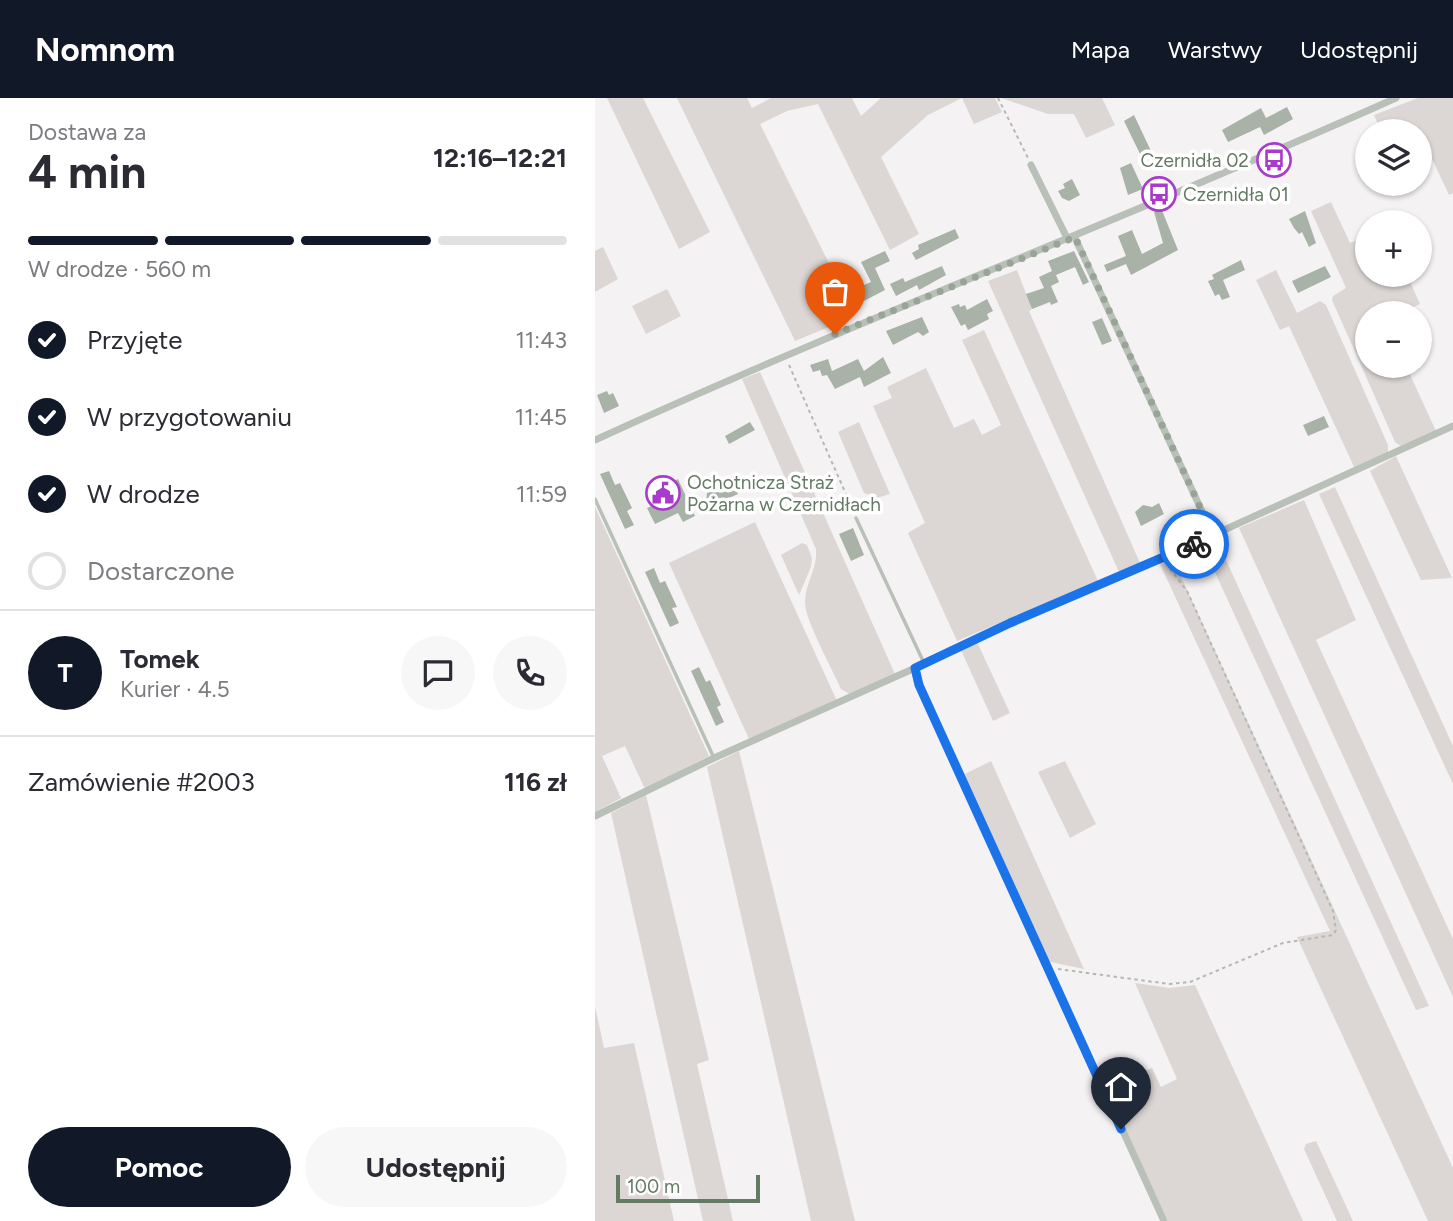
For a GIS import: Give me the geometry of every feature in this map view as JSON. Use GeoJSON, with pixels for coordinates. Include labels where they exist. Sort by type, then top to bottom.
{"type":"FeatureCollection","features":[{"type":"Feature","properties":{"kind":"street"},"geometry":{"type":"LineString","coordinates":[[595,440],[784,354],[1071,239],[1396,98]]}},
{"type":"Feature","properties":{"kind":"street"},"geometry":{"type":"LineString","coordinates":[[1031,165],[1071,239],[1213,535]]}},
{"type":"Feature","properties":{"kind":"street"},"geometry":{"type":"LineString","coordinates":[[595,816],[714,758],[1453,426]]}},
{"type":"Feature","properties":{"kind":"street"},"geometry":{"type":"LineString","coordinates":[[915,668],[924,697],[1164,1221]]}},
{"type":"Feature","properties":{"kind":"lane"},"geometry":{"type":"LineString","coordinates":[[595,499],[714,758]]}},
{"type":"Feature","properties":{"kind":"lane"},"geometry":{"type":"LineString","coordinates":[[856,518],[924,663]]}},
{"type":"Feature","properties":{"kind":"path"},"geometry":{"type":"LineString","coordinates":[[998,98],[1031,165]]}},
{"type":"Feature","properties":{"kind":"path"},"geometry":{"type":"LineString","coordinates":[[784,354],[856,518]]}},
{"type":"Feature","properties":{"kind":"path"},"geometry":{"type":"LineString","coordinates":[[1046,967],[1135,981],[1169,984],[1190,982],[1283,943],[1333,935],[1336,930],[1333,911],[1187,591],[1170,570],[1166,556]]}},
{"type":"Feature","properties":{"kind":"shaded area"},"geometry":{"type":"Polygon","coordinates":[[[607,98],[643,98],[710,232],[679,249],[607,98]]]}},
{"type":"Feature","properties":{"kind":"shaded area"},"geometry":{"type":"Polygon","coordinates":[[[677,98],[747,98],[752,108],[771,98],[852,98],[861,116],[881,98],[962,98],[928,115],[881,157],[919,234],[890,250],[818,104],[787,111],[760,124],[855,316],[795,341],[677,98]]]}},
{"type":"Feature","properties":{"kind":"shaded area"},"geometry":{"type":"Polygon","coordinates":[[[962,98],[995,98],[1002,112],[974,124],[962,98]]]}},
{"type":"Feature","properties":{"kind":"shaded area"},"geometry":{"type":"Polygon","coordinates":[[[1001,98],[1102,98],[1115,125],[1086,138],[1074,114],[1048,114],[1001,98]]]}},
{"type":"Feature","properties":{"kind":"shaded area"},"geometry":{"type":"Polygon","coordinates":[[[1418,98],[1453,98],[1453,193],[1449,195],[1432,159],[1432,119],[1376,119],[1374,115],[1418,98]]]}},
{"type":"Feature","properties":{"kind":"shaded area"},"geometry":{"type":"Polygon","coordinates":[[[1331,202],[1350,243],[1355,241],[1355,287],[1412,287],[1419,301],[1355,301],[1355,352],[1332,300],[1333,296],[1346,288],[1311,211],[1331,202]]]}},
{"type":"Feature","properties":{"kind":"shaded area"},"geometry":{"type":"Polygon","coordinates":[[[603,247],[618,279],[595,292],[595,251],[603,247]]]}},
{"type":"Feature","properties":{"kind":"shaded area"},"geometry":{"type":"Polygon","coordinates":[[[1017,270],[1032,309],[1029,311],[1140,563],[1119,572],[988,281],[1017,270]]]}},
{"type":"Feature","properties":{"kind":"shaded area"},"geometry":{"type":"Polygon","coordinates":[[[1276,270],[1297,313],[1320,301],[1326,305],[1355,370],[1355,378],[1358,378],[1388,445],[1388,452],[1355,469],[1289,326],[1280,330],[1256,280],[1276,270]]]}},
{"type":"Feature","properties":{"kind":"shaded area"},"geometry":{"type":"Polygon","coordinates":[[[667,289],[681,316],[646,334],[632,306],[667,289]]]}},
{"type":"Feature","properties":{"kind":"shaded area"},"geometry":{"type":"Polygon","coordinates":[[[984,330],[1098,581],[957,641],[908,533],[925,523],[873,406],[892,398],[887,387],[926,368],[954,428],[974,419],[982,435],[1001,425],[962,340],[984,330]]]}},
{"type":"Feature","properties":{"kind":"shaded area"},"geometry":{"type":"Polygon","coordinates":[[[760,372],[895,674],[851,695],[841,689],[806,610],[806,595],[816,549],[742,379],[760,372]]]}},
{"type":"Feature","properties":{"kind":"shaded area"},"geometry":{"type":"Polygon","coordinates":[[[1367,378],[1412,378],[1436,431],[1402,447],[1395,442],[1367,378]]]}},
{"type":"Feature","properties":{"kind":"shaded area"},"geometry":{"type":"Polygon","coordinates":[[[859,422],[890,494],[877,498],[864,493],[838,432],[859,422]]]}},
{"type":"Feature","properties":{"kind":"shaded area"},"geometry":{"type":"Polygon","coordinates":[[[1396,456],[1452,578],[1421,580],[1370,471],[1396,456]]]}},
{"type":"Feature","properties":{"kind":"shaded area"},"geometry":{"type":"Polygon","coordinates":[[[1335,487],[1453,746],[1453,784],[1319,494],[1335,487]]]}},
{"type":"Feature","properties":{"kind":"shaded area"},"geometry":{"type":"Polygon","coordinates":[[[1304,500],[1356,620],[1316,640],[1453,939],[1453,997],[1239,528],[1304,500]]]}},
{"type":"Feature","properties":{"kind":"shaded area"},"geometry":{"type":"Polygon","coordinates":[[[595,507],[709,756],[645,789],[625,746],[602,756],[621,798],[595,812],[595,507]]]}},
{"type":"Feature","properties":{"kind":"shaded area"},"geometry":{"type":"Polygon","coordinates":[[[755,522],[837,701],[749,739],[669,563],[755,522]]]}},
{"type":"Feature","properties":{"kind":"shaded area"},"geometry":{"type":"Polygon","coordinates":[[[1216,538],[1429,1006],[1416,1010],[1202,544],[1216,538]]]}},
{"type":"Feature","properties":{"kind":"shaded area"},"geometry":{"type":"Polygon","coordinates":[[[802,543],[807,545],[812,558],[799,595],[781,555],[802,543]]]}},
{"type":"Feature","properties":{"kind":"shaded area"},"geometry":{"type":"Polygon","coordinates":[[[1172,557],[1453,1168],[1453,1221],[1428,1221],[1297,937],[1330,931],[1159,562],[1172,557]]]}},
{"type":"Feature","properties":{"kind":"shaded area"},"geometry":{"type":"Polygon","coordinates":[[[977,642],[1010,713],[993,721],[961,650],[977,642]]]}},
{"type":"Feature","properties":{"kind":"shaded area"},"geometry":{"type":"Polygon","coordinates":[[[739,751],[855,1221],[811,1221],[707,767],[739,751]]]}},
{"type":"Feature","properties":{"kind":"shaded area"},"geometry":{"type":"Polygon","coordinates":[[[991,761],[1084,969],[1046,961],[963,775],[991,761]]]}},
{"type":"Feature","properties":{"kind":"shaded area"},"geometry":{"type":"Polygon","coordinates":[[[1065,761],[1096,824],[1070,838],[1038,772],[1065,761]]]}},
{"type":"Feature","properties":{"kind":"shaded area"},"geometry":{"type":"Polygon","coordinates":[[[646,795],[709,1060],[697,1064],[733,1221],[703,1221],[611,813],[646,795]]]}},
{"type":"Feature","properties":{"kind":"shaded area"},"geometry":{"type":"Polygon","coordinates":[[[1135,983],[1170,988],[1195,985],[1303,1221],[1168,1221],[1104,1086],[1152,1068],[1161,1087],[1177,1079],[1135,983]]]}},
{"type":"Feature","properties":{"kind":"shaded area"},"geometry":{"type":"Polygon","coordinates":[[[595,1006],[604,1048],[634,1043],[674,1221],[595,1221],[595,1006]]]}},
{"type":"Feature","properties":{"kind":"shaded area"},"geometry":{"type":"Polygon","coordinates":[[[1316,1141],[1353,1221],[1337,1221],[1304,1149],[1306,1144],[1316,1141]]]}},
{"type":"Feature","properties":{"kind":"building"},"geometry":{"type":"Polygon","coordinates":[[[1287,107],[1293,119],[1264,135],[1260,127],[1228,142],[1222,130],[1261,108],[1266,118],[1287,107]]]}},
{"type":"Feature","properties":{"kind":"building"},"geometry":{"type":"Polygon","coordinates":[[[1134,115],[1151,151],[1141,156],[1124,121],[1134,115]]]}},
{"type":"Feature","properties":{"kind":"building"},"geometry":{"type":"Polygon","coordinates":[[[1131,163],[1143,189],[1128,195],[1120,168],[1131,163]]]}},
{"type":"Feature","properties":{"kind":"building"},"geometry":{"type":"Polygon","coordinates":[[[1072,179],[1080,195],[1069,201],[1062,198],[1058,191],[1065,188],[1063,184],[1072,179]]]}},
{"type":"Feature","properties":{"kind":"building"},"geometry":{"type":"Polygon","coordinates":[[[1161,208],[1178,250],[1131,275],[1126,264],[1107,272],[1104,265],[1126,256],[1118,236],[1132,230],[1142,254],[1163,243],[1154,212],[1161,208]]]}},
{"type":"Feature","properties":{"kind":"building"},"geometry":{"type":"Polygon","coordinates":[[[1305,211],[1316,243],[1309,247],[1302,232],[1299,234],[1289,219],[1305,211]]]}},
{"type":"Feature","properties":{"kind":"building"},"geometry":{"type":"Polygon","coordinates":[[[955,229],[959,238],[916,260],[912,253],[919,249],[918,245],[955,229]]]}},
{"type":"Feature","properties":{"kind":"building"},"geometry":{"type":"Polygon","coordinates":[[[885,251],[890,261],[875,268],[885,290],[860,303],[853,290],[871,282],[861,262],[885,251]]]}},
{"type":"Feature","properties":{"kind":"building"},"geometry":{"type":"Polygon","coordinates":[[[1074,251],[1089,282],[1083,285],[1075,267],[1056,275],[1059,282],[1051,286],[1058,302],[1032,309],[1026,294],[1044,288],[1039,277],[1052,271],[1048,261],[1074,251]]]}},
{"type":"Feature","properties":{"kind":"building"},"geometry":{"type":"Polygon","coordinates":[[[1241,260],[1245,270],[1223,280],[1230,297],[1222,300],[1219,294],[1215,296],[1208,281],[1214,279],[1212,275],[1241,260]]]}},
{"type":"Feature","properties":{"kind":"building"},"geometry":{"type":"Polygon","coordinates":[[[942,266],[946,275],[919,290],[917,285],[896,296],[890,284],[903,278],[905,282],[942,266]]]}},
{"type":"Feature","properties":{"kind":"building"},"geometry":{"type":"Polygon","coordinates":[[[1325,266],[1331,277],[1298,293],[1292,281],[1325,266]]]}},
{"type":"Feature","properties":{"kind":"building"},"geometry":{"type":"Polygon","coordinates":[[[987,299],[993,311],[987,314],[989,319],[968,330],[965,324],[961,326],[951,307],[965,305],[967,310],[987,299]]]}},
{"type":"Feature","properties":{"kind":"building"},"geometry":{"type":"Polygon","coordinates":[[[922,317],[929,332],[923,336],[918,332],[893,345],[886,331],[922,317]]]}},
{"type":"Feature","properties":{"kind":"building"},"geometry":{"type":"Polygon","coordinates":[[[1102,318],[1112,341],[1102,345],[1092,322],[1102,318]]]}},
{"type":"Feature","properties":{"kind":"building"},"geometry":{"type":"Polygon","coordinates":[[[883,357],[891,373],[864,387],[860,377],[835,389],[827,375],[822,376],[820,370],[813,372],[810,365],[828,359],[832,371],[858,359],[864,371],[883,357]]]}},
{"type":"Feature","properties":{"kind":"building"},"geometry":{"type":"Polygon","coordinates":[[[607,391],[609,395],[613,393],[619,406],[604,413],[597,395],[607,391]]]}},
{"type":"Feature","properties":{"kind":"building"},"geometry":{"type":"Polygon","coordinates":[[[1324,416],[1329,427],[1308,436],[1303,425],[1324,416]]]}},
{"type":"Feature","properties":{"kind":"building"},"geometry":{"type":"Polygon","coordinates":[[[750,422],[755,430],[729,444],[725,436],[750,422]]]}},
{"type":"Feature","properties":{"kind":"building"},"geometry":{"type":"Polygon","coordinates":[[[609,471],[615,485],[620,483],[632,508],[627,511],[634,525],[625,529],[600,474],[609,471]]]}},
{"type":"Feature","properties":{"kind":"building"},"geometry":{"type":"Polygon","coordinates":[[[678,479],[695,516],[683,522],[678,513],[655,524],[647,508],[674,496],[669,484],[678,479]]]}},
{"type":"Feature","properties":{"kind":"building"},"geometry":{"type":"Polygon","coordinates":[[[733,482],[738,494],[713,505],[706,501],[707,493],[733,482]]]}},
{"type":"Feature","properties":{"kind":"building"},"geometry":{"type":"Polygon","coordinates":[[[1159,503],[1164,514],[1141,526],[1135,512],[1143,505],[1152,507],[1159,503]]]}},
{"type":"Feature","properties":{"kind":"building"},"geometry":{"type":"Polygon","coordinates":[[[853,528],[864,555],[851,561],[839,534],[853,528]]]}},
{"type":"Feature","properties":{"kind":"building"},"geometry":{"type":"Polygon","coordinates":[[[654,568],[660,583],[665,581],[677,607],[672,608],[679,623],[670,627],[645,572],[654,568]]]}},
{"type":"Feature","properties":{"kind":"building"},"geometry":{"type":"Polygon","coordinates":[[[699,667],[706,682],[710,680],[721,705],[717,707],[724,722],[716,726],[691,671],[699,667]]]}},
{"type":"Feature","properties":{"kind":"way so far"},"geometry":{"type":"LineString","coordinates":[[835,334],[1075,237],[1213,535],[1194,544]]}},
{"type":"Feature","properties":{"kind":"place","name":"Czernidła 02"},"geometry":{"type":"Point","coordinates":[1274,160]}},
{"type":"Feature","properties":{"kind":"place","name":"Czernidła 01"},"geometry":{"type":"Point","coordinates":[1159,194]}},
{"type":"Feature","properties":{"kind":"place","name":"Ochotnicza Straż Pożarna w Czernidłach"},"geometry":{"type":"Point","coordinates":[663,493]}},
{"type":"Feature","properties":{"kind":"route"},"geometry":{"type":"LineString","coordinates":[[1121,1129],[919,685],[915,668],[1010,623],[1194,544]]}}]}
